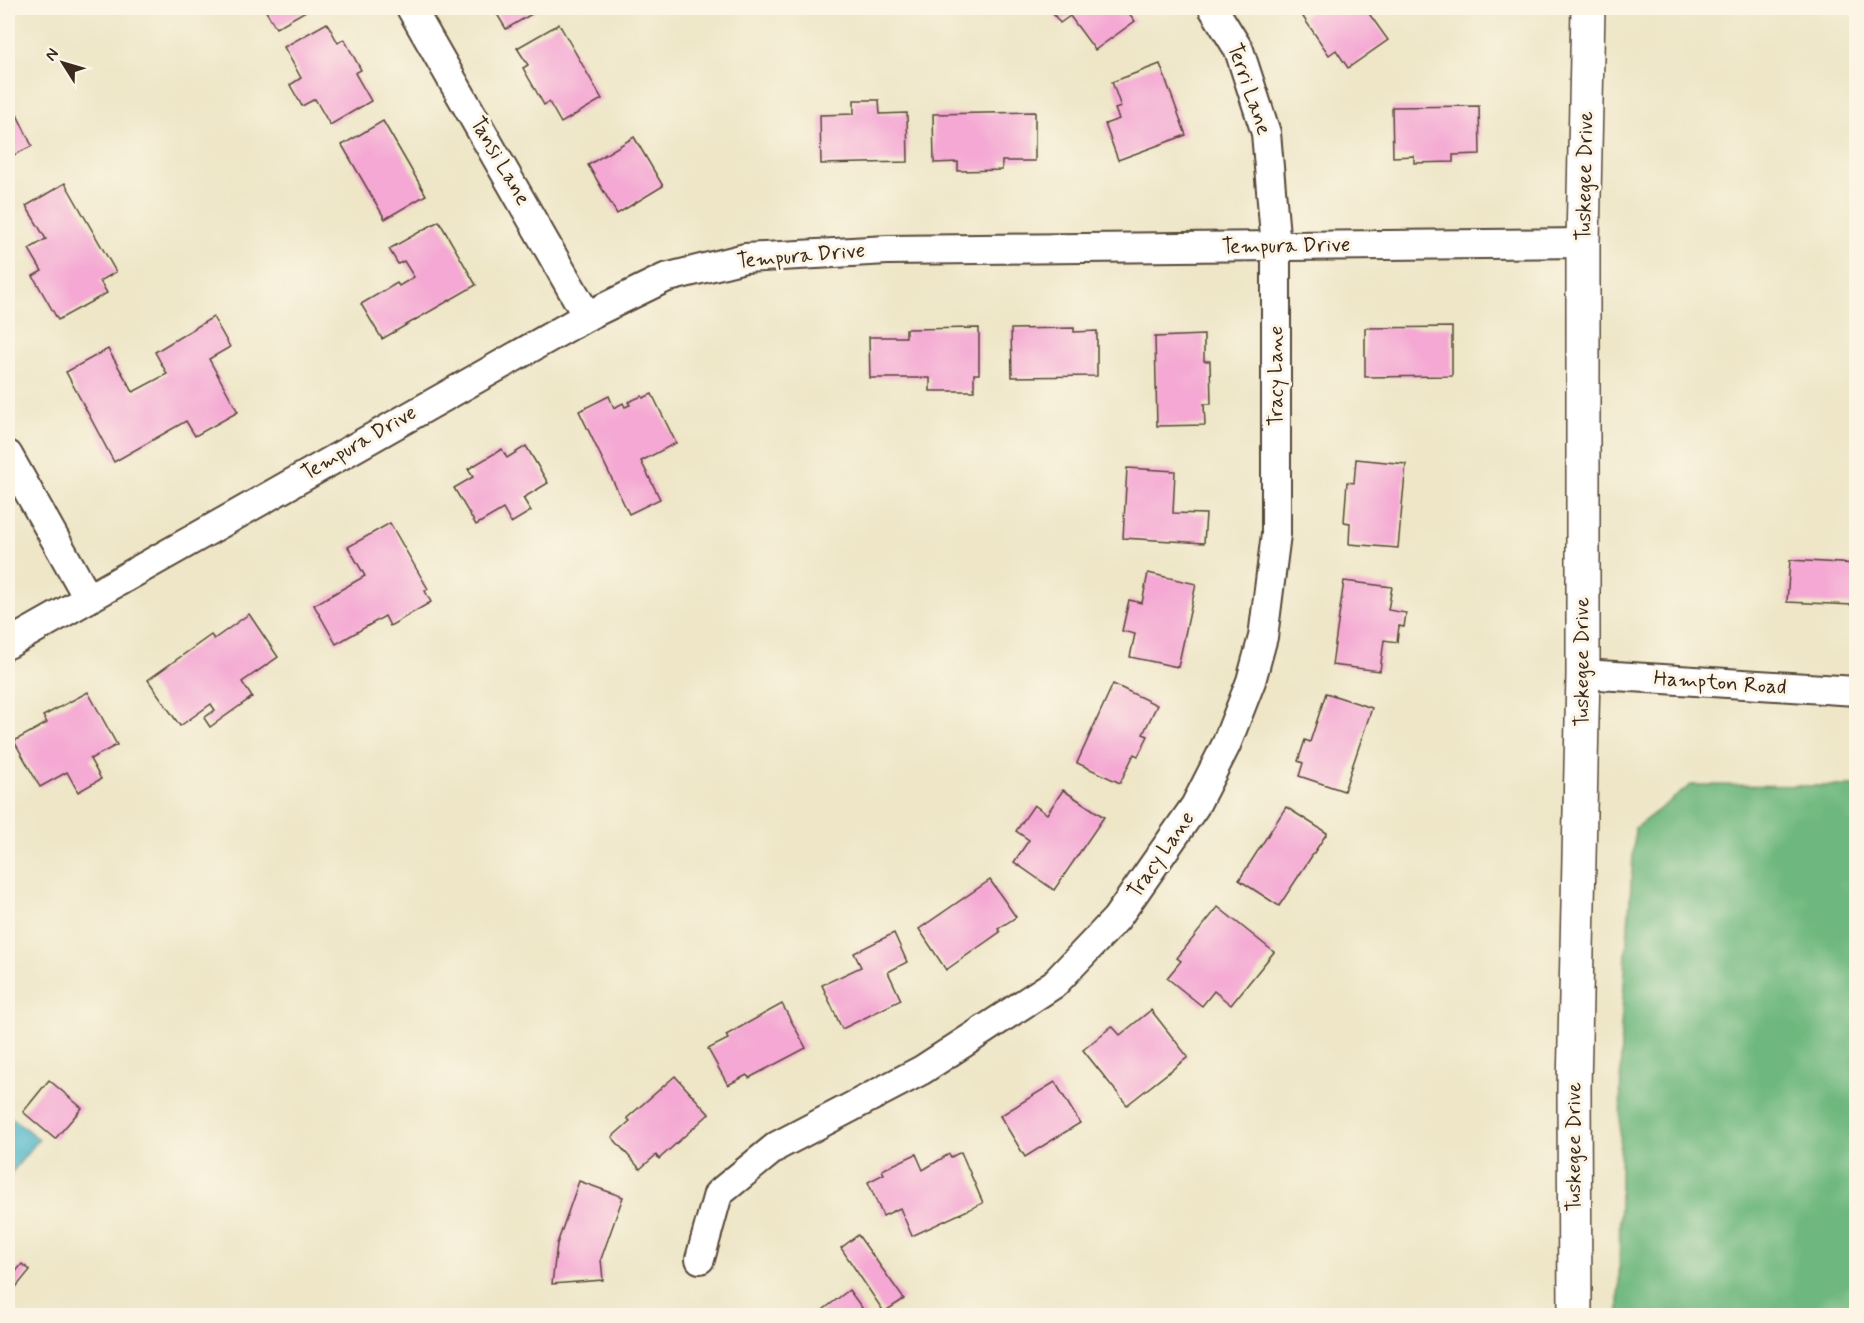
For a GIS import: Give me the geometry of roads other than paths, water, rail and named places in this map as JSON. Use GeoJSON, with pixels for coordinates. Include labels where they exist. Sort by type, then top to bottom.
{"type":"FeatureCollection","features":[{"type":"Feature","properties":{"kind":"street","name":"Tansi Lane"},"geometry":{"type":"LineString","coordinates":[[411,8],[587,316]]}},
{"type":"Feature","properties":{"kind":"street","name":"Terri Lane"},"geometry":{"type":"LineString","coordinates":[[1214,8],[1239,50],[1266,133],[1276,247]]}},
{"type":"Feature","properties":{"kind":"street","name":"Tuskegee Drive"},"geometry":{"type":"LineString","coordinates":[[1575,1316],[1574,1088],[1583,674],[1583,243],[1588,8]]}},
{"type":"Feature","properties":{"kind":"street","name":"Tempura Drive"},"geometry":{"type":"LineString","coordinates":[[8,644],[587,316],[665,278],[745,258],[887,250],[1583,243]]}},
{"type":"Feature","properties":{"kind":"street","name":"Tracy Lane"},"geometry":{"type":"LineString","coordinates":[[700,1259],[718,1194],[777,1146],[922,1070],[1054,984],[1116,919],[1195,806],[1226,746],[1251,681],[1263,637],[1276,532],[1276,247]]}},
{"type":"Feature","properties":{"kind":"street"},"geometry":{"type":"LineString","coordinates":[[8,455],[88,598]]}},
{"type":"Feature","properties":{"kind":"street","name":"Hampton Road"},"geometry":{"type":"LineString","coordinates":[[1583,674],[1857,692]]}},
{"type":"Feature","properties":{"kind":"water"},"geometry":{"type":"Polygon","coordinates":[[[11,1117],[39,1139],[8,1177],[8,1121],[11,1117]]]}}]}
